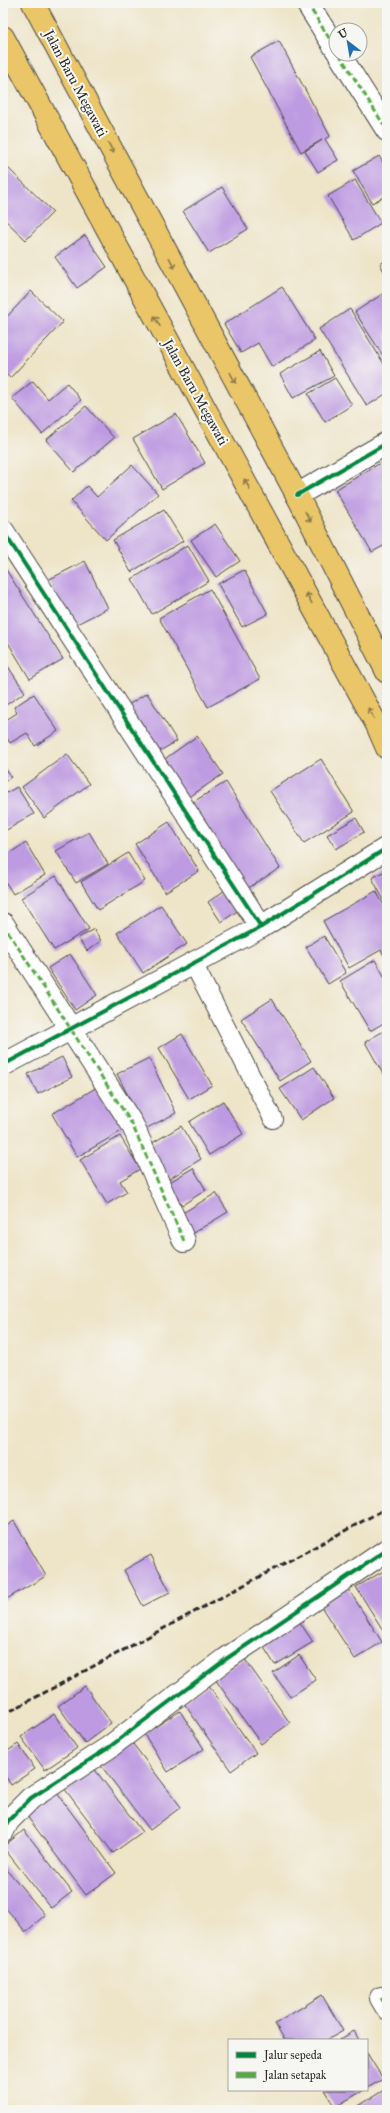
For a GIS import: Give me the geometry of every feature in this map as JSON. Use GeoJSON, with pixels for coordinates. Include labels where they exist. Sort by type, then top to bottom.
{"type":"FeatureCollection","features":[{"type":"Feature","properties":{"kind":"highway","name":"Jalan Baru Megawati"},"geometry":{"type":"LineString","coordinates":[[33,3],[297,496],[387,672]]}},
{"type":"Feature","properties":{"kind":"highway","name":"Jalan Baru Megawati"},"geometry":{"type":"LineString","coordinates":[[3,37],[266,518],[377,725],[387,748]]}},
{"type":"Feature","properties":{"kind":"street"},"geometry":{"type":"LineString","coordinates":[[307,3],[328,36]]}},
{"type":"Feature","properties":{"kind":"street"},"geometry":{"type":"LineString","coordinates":[[344,62],[387,130]]}},
{"type":"Feature","properties":{"kind":"street"},"geometry":{"type":"LineString","coordinates":[[297,496],[387,443]]}},
{"type":"Feature","properties":{"kind":"street"},"geometry":{"type":"LineString","coordinates":[[3,531],[261,927]]}},
{"type":"Feature","properties":{"kind":"street"},"geometry":{"type":"LineString","coordinates":[[3,1065],[261,927],[387,848]]}},
{"type":"Feature","properties":{"kind":"street"},"geometry":{"type":"LineString","coordinates":[[3,924],[132,1124],[184,1241]]}},
{"type":"Feature","properties":{"kind":"street"},"geometry":{"type":"LineString","coordinates":[[3,1831],[8,1821],[31,1798],[108,1748],[226,1659],[387,1550]]}},
{"type":"Feature","properties":{"kind":"lane"},"geometry":{"type":"LineString","coordinates":[[193,963],[272,1119]]}},
{"type":"Feature","properties":{"kind":"building"},"geometry":{"type":"Polygon","coordinates":[[[279,41],[330,136],[325,139],[338,160],[318,172],[305,151],[322,140],[301,152],[250,57],[279,41]]]}},
{"type":"Feature","properties":{"kind":"building"},"geometry":{"type":"Polygon","coordinates":[[[379,156],[387,169],[387,195],[372,203],[353,171],[379,156]]]}},
{"type":"Feature","properties":{"kind":"building"},"geometry":{"type":"Polygon","coordinates":[[[6,166],[53,212],[26,240],[3,218],[3,170],[6,166]]]}},
{"type":"Feature","properties":{"kind":"building"},"geometry":{"type":"Polygon","coordinates":[[[355,180],[381,223],[354,240],[328,196],[355,180]]]}},
{"type":"Feature","properties":{"kind":"building"},"geometry":{"type":"Polygon","coordinates":[[[222,187],[248,229],[209,253],[183,211],[222,187]]]}},
{"type":"Feature","properties":{"kind":"building"},"geometry":{"type":"Polygon","coordinates":[[[85,235],[107,267],[77,288],[55,257],[85,235]]]}},
{"type":"Feature","properties":{"kind":"building"},"geometry":{"type":"Polygon","coordinates":[[[387,260],[387,277],[380,264],[387,260]]]}},
{"type":"Feature","properties":{"kind":"building"},"geometry":{"type":"Polygon","coordinates":[[[282,287],[315,340],[272,367],[258,343],[241,353],[224,324],[282,287]]]}},
{"type":"Feature","properties":{"kind":"building"},"geometry":{"type":"Polygon","coordinates":[[[31,291],[63,322],[10,378],[3,371],[3,321],[31,291]]]}},
{"type":"Feature","properties":{"kind":"building"},"geometry":{"type":"Polygon","coordinates":[[[387,291],[387,362],[355,312],[387,291]]]}},
{"type":"Feature","properties":{"kind":"building"},"geometry":{"type":"Polygon","coordinates":[[[350,309],[387,369],[387,393],[367,406],[319,329],[350,309]]]}},
{"type":"Feature","properties":{"kind":"building"},"geometry":{"type":"Polygon","coordinates":[[[320,351],[334,376],[293,398],[280,374],[320,351]]]}},
{"type":"Feature","properties":{"kind":"building"},"geometry":{"type":"Polygon","coordinates":[[[335,378],[352,405],[325,422],[308,394],[335,378]]]}},
{"type":"Feature","properties":{"kind":"building"},"geometry":{"type":"Polygon","coordinates":[[[33,381],[48,399],[67,383],[81,400],[42,434],[12,398],[33,381]]]}},
{"type":"Feature","properties":{"kind":"building"},"geometry":{"type":"Polygon","coordinates":[[[86,406],[114,438],[74,472],[46,440],[86,406]]]}},
{"type":"Feature","properties":{"kind":"building"},"geometry":{"type":"Polygon","coordinates":[[[176,414],[205,463],[162,489],[133,439],[176,414]]]}},
{"type":"Feature","properties":{"kind":"building"},"geometry":{"type":"Polygon","coordinates":[[[387,459],[387,544],[372,552],[335,490],[387,459]]]}},
{"type":"Feature","properties":{"kind":"building"},"geometry":{"type":"Polygon","coordinates":[[[132,465],[158,494],[106,540],[71,501],[87,486],[97,497],[132,465]]]}},
{"type":"Feature","properties":{"kind":"building"},"geometry":{"type":"Polygon","coordinates":[[[164,510],[183,541],[131,572],[113,540],[164,510]]]}},
{"type":"Feature","properties":{"kind":"building"},"geometry":{"type":"Polygon","coordinates":[[[215,524],[240,561],[216,577],[191,540],[215,524]]]}},
{"type":"Feature","properties":{"kind":"building"},"geometry":{"type":"Polygon","coordinates":[[[188,545],[209,581],[152,614],[132,579],[188,545]]]}},
{"type":"Feature","properties":{"kind":"building"},"geometry":{"type":"Polygon","coordinates":[[[85,561],[108,608],[71,627],[48,580],[85,561]]]}},
{"type":"Feature","properties":{"kind":"building"},"geometry":{"type":"Polygon","coordinates":[[[3,565],[63,659],[30,679],[4,636],[3,637],[3,565]]]}},
{"type":"Feature","properties":{"kind":"building"},"geometry":{"type":"Polygon","coordinates":[[[244,570],[268,614],[242,627],[218,584],[244,570]]]}},
{"type":"Feature","properties":{"kind":"building"},"geometry":{"type":"Polygon","coordinates":[[[210,589],[260,679],[208,707],[159,618],[210,589]]]}},
{"type":"Feature","properties":{"kind":"building"},"geometry":{"type":"Polygon","coordinates":[[[3,659],[25,692],[3,707],[3,659]]]}},
{"type":"Feature","properties":{"kind":"building"},"geometry":{"type":"Polygon","coordinates":[[[147,693],[177,741],[151,756],[122,709],[147,693]]]}},
{"type":"Feature","properties":{"kind":"building"},"geometry":{"type":"Polygon","coordinates":[[[34,694],[58,731],[35,746],[27,733],[10,743],[3,731],[3,722],[17,713],[14,707],[34,694]]]}},
{"type":"Feature","properties":{"kind":"building"},"geometry":{"type":"Polygon","coordinates":[[[197,736],[223,774],[185,800],[159,763],[197,736]]]}},
{"type":"Feature","properties":{"kind":"building"},"geometry":{"type":"Polygon","coordinates":[[[67,754],[89,784],[44,818],[22,787],[67,754]]]}},
{"type":"Feature","properties":{"kind":"building"},"geometry":{"type":"Polygon","coordinates":[[[321,759],[354,812],[304,843],[270,791],[321,759]]]}},
{"type":"Feature","properties":{"kind":"building"},"geometry":{"type":"Polygon","coordinates":[[[3,765],[11,777],[3,783],[3,765]]]}},
{"type":"Feature","properties":{"kind":"building"},"geometry":{"type":"Polygon","coordinates":[[[226,782],[280,868],[242,892],[188,805],[226,782]]]}},
{"type":"Feature","properties":{"kind":"building"},"geometry":{"type":"Polygon","coordinates":[[[17,787],[34,814],[3,832],[3,795],[17,787]]]}},
{"type":"Feature","properties":{"kind":"building"},"geometry":{"type":"Polygon","coordinates":[[[356,818],[364,832],[336,849],[327,835],[356,818]]]}},
{"type":"Feature","properties":{"kind":"building"},"geometry":{"type":"Polygon","coordinates":[[[169,822],[199,871],[165,892],[135,844],[169,822]]]}},
{"type":"Feature","properties":{"kind":"building"},"geometry":{"type":"Polygon","coordinates":[[[89,832],[108,864],[76,883],[56,851],[89,832]]]}},
{"type":"Feature","properties":{"kind":"building"},"geometry":{"type":"Polygon","coordinates":[[[26,843],[45,875],[13,894],[3,878],[3,857],[26,843]]]}},
{"type":"Feature","properties":{"kind":"building"},"geometry":{"type":"Polygon","coordinates":[[[128,853],[145,881],[98,910],[81,882],[128,853]]]}},
{"type":"Feature","properties":{"kind":"building"},"geometry":{"type":"Polygon","coordinates":[[[387,870],[387,906],[372,878],[387,870]]]}},
{"type":"Feature","properties":{"kind":"building"},"geometry":{"type":"Polygon","coordinates":[[[56,876],[89,929],[54,950],[21,898],[56,876]]]}},
{"type":"Feature","properties":{"kind":"building"},"geometry":{"type":"Polygon","coordinates":[[[228,888],[242,908],[221,922],[208,902],[228,888]]]}},
{"type":"Feature","properties":{"kind":"building"},"geometry":{"type":"Polygon","coordinates":[[[376,891],[387,910],[387,961],[381,950],[349,968],[323,921],[376,891]]]}},
{"type":"Feature","properties":{"kind":"building"},"geometry":{"type":"Polygon","coordinates":[[[161,905],[187,944],[143,973],[117,933],[161,905]]]}},
{"type":"Feature","properties":{"kind":"building"},"geometry":{"type":"Polygon","coordinates":[[[94,929],[101,941],[87,951],[78,938],[94,929]]]}},
{"type":"Feature","properties":{"kind":"building"},"geometry":{"type":"Polygon","coordinates":[[[324,936],[346,973],[328,984],[306,947],[324,936]]]}},
{"type":"Feature","properties":{"kind":"building"},"geometry":{"type":"Polygon","coordinates":[[[70,954],[97,995],[75,1010],[48,968],[70,954]]]}},
{"type":"Feature","properties":{"kind":"building"},"geometry":{"type":"Polygon","coordinates":[[[375,960],[387,981],[387,1021],[370,1031],[340,981],[375,960]]]}},
{"type":"Feature","properties":{"kind":"building"},"geometry":{"type":"Polygon","coordinates":[[[272,999],[311,1061],[280,1081],[241,1019],[272,999]]]}},
{"type":"Feature","properties":{"kind":"building"},"geometry":{"type":"Polygon","coordinates":[[[387,1029],[387,1072],[383,1074],[365,1042],[387,1029]]]}},
{"type":"Feature","properties":{"kind":"building"},"geometry":{"type":"Polygon","coordinates":[[[182,1034],[212,1085],[189,1099],[159,1048],[182,1034]]]}},
{"type":"Feature","properties":{"kind":"building"},"geometry":{"type":"Polygon","coordinates":[[[62,1057],[72,1077],[38,1094],[28,1074],[62,1057]]]}},
{"type":"Feature","properties":{"kind":"building"},"geometry":{"type":"Polygon","coordinates":[[[149,1058],[176,1113],[145,1129],[117,1074],[149,1058]]]}},
{"type":"Feature","properties":{"kind":"building"},"geometry":{"type":"Polygon","coordinates":[[[314,1067],[334,1098],[301,1120],[280,1089],[314,1067]]]}},
{"type":"Feature","properties":{"kind":"building"},"geometry":{"type":"Polygon","coordinates":[[[99,1086],[125,1129],[77,1157],[52,1114],[99,1086]]]}},
{"type":"Feature","properties":{"kind":"building"},"geometry":{"type":"Polygon","coordinates":[[[223,1101],[243,1134],[209,1155],[189,1122],[223,1101]]]}},
{"type":"Feature","properties":{"kind":"building"},"geometry":{"type":"Polygon","coordinates":[[[181,1126],[201,1159],[169,1179],[149,1145],[181,1126]]]}},
{"type":"Feature","properties":{"kind":"building"},"geometry":{"type":"Polygon","coordinates":[[[120,1136],[140,1169],[120,1181],[127,1192],[107,1204],[80,1160],[120,1136]]]}},
{"type":"Feature","properties":{"kind":"building"},"geometry":{"type":"Polygon","coordinates":[[[193,1168],[206,1190],[182,1205],[168,1183],[193,1168]]]}},
{"type":"Feature","properties":{"kind":"building"},"geometry":{"type":"Polygon","coordinates":[[[216,1193],[228,1212],[193,1233],[181,1214],[216,1193]]]}},
{"type":"Feature","properties":{"kind":"building"},"geometry":{"type":"Polygon","coordinates":[[[14,1521],[46,1576],[3,1601],[3,1528],[14,1521]]]}},
{"type":"Feature","properties":{"kind":"building"},"geometry":{"type":"Polygon","coordinates":[[[151,1555],[170,1592],[143,1606],[124,1570],[151,1555]]]}},
{"type":"Feature","properties":{"kind":"building"},"geometry":{"type":"Polygon","coordinates":[[[387,1569],[387,1634],[386,1635],[356,1587],[387,1569]]]}},
{"type":"Feature","properties":{"kind":"building"},"geometry":{"type":"Polygon","coordinates":[[[347,1587],[382,1642],[355,1659],[320,1605],[347,1587]]]}},
{"type":"Feature","properties":{"kind":"building"},"geometry":{"type":"Polygon","coordinates":[[[297,1618],[313,1642],[275,1665],[260,1641],[297,1618]]]}},
{"type":"Feature","properties":{"kind":"building"},"geometry":{"type":"Polygon","coordinates":[[[299,1655],[316,1680],[290,1697],[273,1673],[299,1655]]]}},
{"type":"Feature","properties":{"kind":"building"},"geometry":{"type":"Polygon","coordinates":[[[244,1658],[290,1723],[261,1744],[215,1679],[244,1658]]]}},
{"type":"Feature","properties":{"kind":"building"},"geometry":{"type":"Polygon","coordinates":[[[208,1684],[256,1753],[231,1771],[183,1702],[208,1684]]]}},
{"type":"Feature","properties":{"kind":"building"},"geometry":{"type":"Polygon","coordinates":[[[85,1686],[111,1723],[85,1743],[58,1706],[85,1686]]]}},
{"type":"Feature","properties":{"kind":"building"},"geometry":{"type":"Polygon","coordinates":[[[180,1711],[204,1749],[168,1772],[144,1734],[180,1711]]]}},
{"type":"Feature","properties":{"kind":"building"},"geometry":{"type":"Polygon","coordinates":[[[54,1714],[77,1748],[45,1770],[21,1737],[54,1714]]]}},
{"type":"Feature","properties":{"kind":"building"},"geometry":{"type":"Polygon","coordinates":[[[130,1740],[181,1807],[150,1830],[99,1763],[130,1740]]]}},
{"type":"Feature","properties":{"kind":"building"},"geometry":{"type":"Polygon","coordinates":[[[18,1744],[35,1769],[11,1785],[3,1772],[3,1754],[18,1744]]]}},
{"type":"Feature","properties":{"kind":"building"},"geometry":{"type":"Polygon","coordinates":[[[93,1767],[142,1832],[113,1853],[64,1788],[93,1767]]]}},
{"type":"Feature","properties":{"kind":"building"},"geometry":{"type":"Polygon","coordinates":[[[57,1793],[116,1873],[86,1895],[26,1815],[57,1793]]]}},
{"type":"Feature","properties":{"kind":"building"},"geometry":{"type":"Polygon","coordinates":[[[24,1830],[72,1892],[51,1908],[3,1847],[24,1830]]]}},
{"type":"Feature","properties":{"kind":"building"},"geometry":{"type":"Polygon","coordinates":[[[3,1865],[45,1915],[26,1932],[3,1905],[3,1865]]]}},
{"type":"Feature","properties":{"kind":"building"},"geometry":{"type":"Polygon","coordinates":[[[322,1995],[343,2031],[329,2039],[284,2039],[275,2024],[322,1995]]]}},
{"type":"Feature","properties":{"kind":"building"},"geometry":{"type":"Polygon","coordinates":[[[354,2031],[358,2039],[341,2039],[354,2031]]]}},
{"type":"Feature","properties":{"kind":"building"},"geometry":{"type":"Polygon","coordinates":[[[368,2055],[383,2079],[368,2087],[368,2055]]]}},
{"type":"Feature","properties":{"kind":"building"},"geometry":{"type":"Polygon","coordinates":[[[387,2088],[387,2110],[352,2110],[387,2088]]]}},
{"type":"Feature","properties":{"kind":"building"},"geometry":{"type":"Polygon","coordinates":[[[325,2091],[362,2091],[335,2107],[325,2091]]]}},
{"type":"Feature","properties":{"kind":"railway"},"geometry":{"type":"LineString","coordinates":[[3,1715],[387,1508]]}},
{"type":"Feature","properties":{"kind":"marked path"},"geometry":{"type":"LineString","coordinates":[[307,3],[328,36]]}},
{"type":"Feature","properties":{"kind":"marked path"},"geometry":{"type":"LineString","coordinates":[[344,62],[387,130]]}},
{"type":"Feature","properties":{"kind":"marked path"},"geometry":{"type":"LineString","coordinates":[[3,924],[132,1124],[184,1241]]}},
{"type":"Feature","properties":{"kind":"marked path"},"geometry":{"type":"LineString","coordinates":[[381,1998],[387,2008]]}},
{"type":"Feature","properties":{"kind":"cycle path"},"geometry":{"type":"LineString","coordinates":[[297,495],[387,443]]}},
{"type":"Feature","properties":{"kind":"cycle path"},"geometry":{"type":"LineString","coordinates":[[3,531],[261,927]]}},
{"type":"Feature","properties":{"kind":"cycle path"},"geometry":{"type":"LineString","coordinates":[[3,1065],[261,927],[387,848]]}},
{"type":"Feature","properties":{"kind":"cycle path"},"geometry":{"type":"LineString","coordinates":[[3,1831],[8,1821],[31,1798],[108,1748],[226,1659],[387,1550]]}}]}
